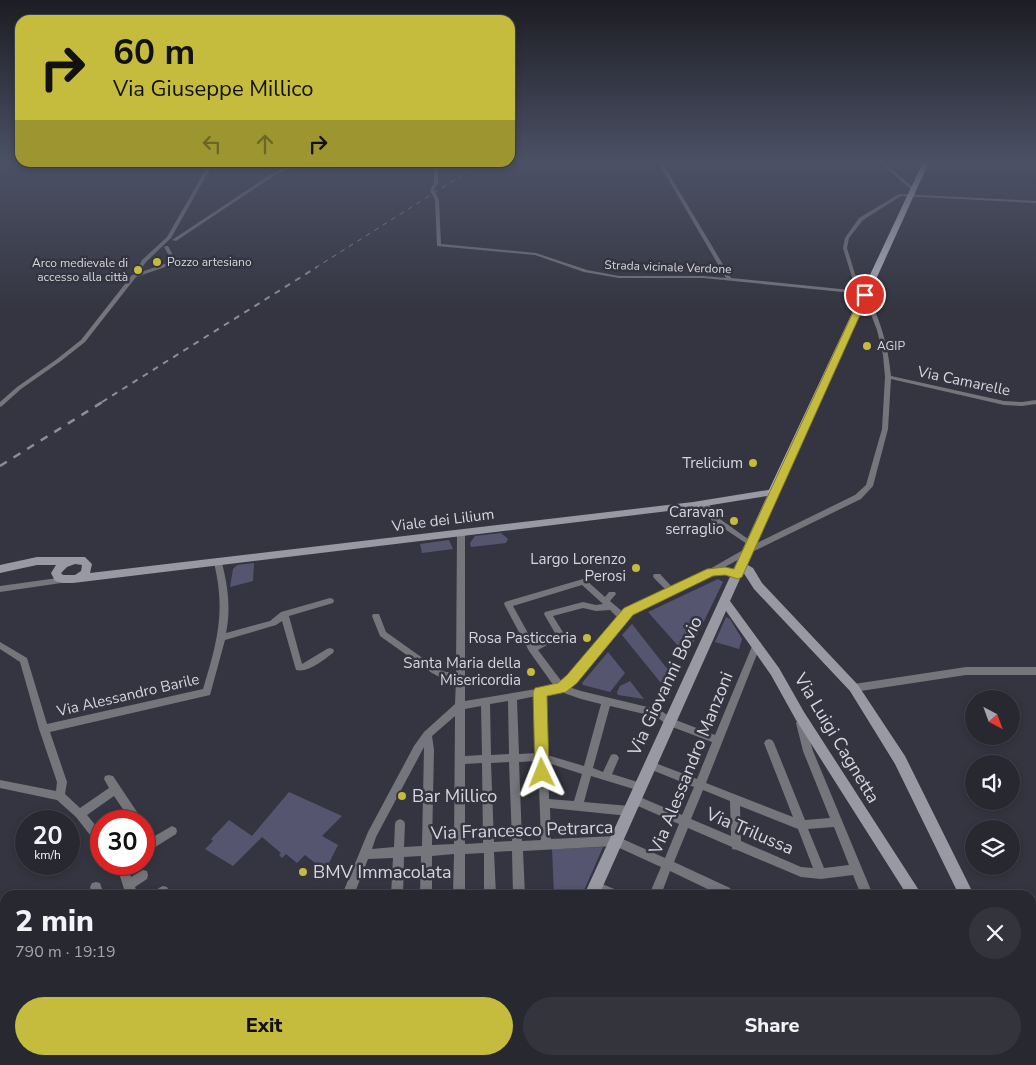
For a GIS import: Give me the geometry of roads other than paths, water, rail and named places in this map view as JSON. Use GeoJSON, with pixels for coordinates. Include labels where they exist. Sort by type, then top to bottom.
{"type":"FeatureCollection","features":[{"type":"Feature","properties":{"kind":"main road"},"geometry":{"type":"LineString","coordinates":[[774,492],[903,212]]}},
{"type":"Feature","properties":{"kind":"main road","name":"Viale dei Lilium"},"geometry":{"type":"LineString","coordinates":[[30,562],[45,564],[63,576],[115,574],[705,503],[774,492]]}},
{"type":"Feature","properties":{"kind":"main road","name":"Via Giovanni Bovio"},"geometry":{"type":"LineString","coordinates":[[593,890],[650,765],[664,718],[725,602],[774,492]]}},
{"type":"Feature","properties":{"kind":"main road"},"geometry":{"type":"LineString","coordinates":[[70,561],[60,567],[63,576],[80,576],[87,568]]}},
{"type":"Feature","properties":{"kind":"main road","name":"Viale dei Lilium"},"geometry":{"type":"LineString","coordinates":[[0,569],[30,562],[83,561],[87,564],[87,568],[97,573],[115,574]]}},
{"type":"Feature","properties":{"kind":"main road"},"geometry":{"type":"LineString","coordinates":[[738,574],[749,571],[758,586],[854,688],[900,760],[965,890]]}},
{"type":"Feature","properties":{"kind":"main road"},"geometry":{"type":"LineString","coordinates":[[738,574],[758,586]]}},
{"type":"Feature","properties":{"kind":"main road","name":"Via Luigi Cagnetta"},"geometry":{"type":"LineString","coordinates":[[725,602],[784,684],[800,716],[912,890]]}},
{"type":"Feature","properties":{"kind":"street"},"geometry":{"type":"LineString","coordinates":[[142,272],[141,266],[144,261],[166,240],[183,212]]}},
{"type":"Feature","properties":{"kind":"street"},"geometry":{"type":"LineString","coordinates":[[158,247],[166,247],[217,212]]}},
{"type":"Feature","properties":{"kind":"street","name":"Strada vicinale Verdone"},"geometry":{"type":"LineString","coordinates":[[438,212],[439,245],[536,254],[586,271],[619,278],[692,277],[729,279],[865,294]]}},
{"type":"Feature","properties":{"kind":"street"},"geometry":{"type":"LineString","coordinates":[[689,212],[729,279]]}},
{"type":"Feature","properties":{"kind":"street"},"geometry":{"type":"LineString","coordinates":[[561,688],[572,679],[629,612],[711,572],[750,547],[858,497],[869,486],[885,429],[888,377],[886,355],[880,330],[865,294],[858,287],[845,248],[847,238],[861,219],[873,212]]}},
{"type":"Feature","properties":{"kind":"street"},"geometry":{"type":"LineString","coordinates":[[166,240],[174,240]]}},
{"type":"Feature","properties":{"kind":"street"},"geometry":{"type":"LineString","coordinates":[[0,405],[19,388],[83,341],[134,276],[172,263],[173,260],[166,247]]}},
{"type":"Feature","properties":{"kind":"street","name":"Via Camarelle"},"geometry":{"type":"LineString","coordinates":[[888,377],[1004,403],[1036,402]]}},
{"type":"Feature","properties":{"kind":"street"},"geometry":{"type":"LineString","coordinates":[[705,503],[710,515],[750,547]]}},
{"type":"Feature","properties":{"kind":"street"},"geometry":{"type":"LineString","coordinates":[[459,890],[461,532]]}},
{"type":"Feature","properties":{"kind":"street","name":"Via Alessandro Barile"},"geometry":{"type":"LineString","coordinates":[[44,729],[208,692],[222,638],[225,607],[224,583],[218,563]]}},
{"type":"Feature","properties":{"kind":"street"},"geometry":{"type":"LineString","coordinates":[[725,564],[738,574]]}},
{"type":"Feature","properties":{"kind":"street"},"geometry":{"type":"LineString","coordinates":[[711,572],[725,571],[738,574]]}},
{"type":"Feature","properties":{"kind":"street"},"geometry":{"type":"LineString","coordinates":[[0,589],[63,576]]}},
{"type":"Feature","properties":{"kind":"street"},"geometry":{"type":"LineString","coordinates":[[657,576],[671,591]]}},
{"type":"Feature","properties":{"kind":"street"},"geometry":{"type":"LineString","coordinates":[[561,688],[532,648],[508,604],[583,582],[623,617]]}},
{"type":"Feature","properties":{"kind":"street"},"geometry":{"type":"LineString","coordinates":[[532,648],[560,634],[548,614],[583,605],[596,608],[608,604],[612,594]]}},
{"type":"Feature","properties":{"kind":"street"},"geometry":{"type":"LineString","coordinates":[[222,638],[273,623],[284,614],[330,601]]}},
{"type":"Feature","properties":{"kind":"street"},"geometry":{"type":"LineString","coordinates":[[284,614],[299,668],[306,666],[330,651]]}},
{"type":"Feature","properties":{"kind":"street"},"geometry":{"type":"LineString","coordinates":[[376,616],[382,634],[435,671],[445,676],[460,675]]}},
{"type":"Feature","properties":{"kind":"street","name":"Via Alessandro Manzoni"},"geometry":{"type":"LineString","coordinates":[[657,890],[757,644]]}},
{"type":"Feature","properties":{"kind":"street"},"geometry":{"type":"LineString","coordinates":[[0,645],[24,660],[62,782],[60,796]]}},
{"type":"Feature","properties":{"kind":"street"},"geometry":{"type":"LineString","coordinates":[[854,688],[966,671],[1036,671]]}},
{"type":"Feature","properties":{"kind":"street"},"geometry":{"type":"LineString","coordinates":[[350,890],[381,818],[417,749],[427,735],[460,706],[561,688],[664,718],[717,740]]}},
{"type":"Feature","properties":{"kind":"street"},"geometry":{"type":"LineString","coordinates":[[540,692],[541,758],[546,845]]}},
{"type":"Feature","properties":{"kind":"street"},"geometry":{"type":"LineString","coordinates":[[512,696],[519,890]]}},
{"type":"Feature","properties":{"kind":"street"},"geometry":{"type":"LineString","coordinates":[[485,701],[490,890]]}},
{"type":"Feature","properties":{"kind":"street"},"geometry":{"type":"LineString","coordinates":[[578,806],[606,702]]}},
{"type":"Feature","properties":{"kind":"street"},"geometry":{"type":"LineString","coordinates":[[800,716],[808,751],[865,890]]}},
{"type":"Feature","properties":{"kind":"street"},"geometry":{"type":"LineString","coordinates":[[426,890],[429,750],[427,735]]}},
{"type":"Feature","properties":{"kind":"street"},"geometry":{"type":"LineString","coordinates":[[770,743],[821,874]]}},
{"type":"Feature","properties":{"kind":"street"},"geometry":{"type":"LineString","coordinates":[[459,760],[541,758],[640,787]]}},
{"type":"Feature","properties":{"kind":"street"},"geometry":{"type":"LineString","coordinates":[[606,777],[614,758]]}},
{"type":"Feature","properties":{"kind":"street"},"geometry":{"type":"LineString","coordinates":[[650,765],[801,825],[837,822]]}},
{"type":"Feature","properties":{"kind":"street"},"geometry":{"type":"LineString","coordinates":[[108,778],[130,810]]}},
{"type":"Feature","properties":{"kind":"street"},"geometry":{"type":"LineString","coordinates":[[0,784],[60,796],[76,810]]}},
{"type":"Feature","properties":{"kind":"street"},"geometry":{"type":"LineString","coordinates":[[90,826],[80,814],[116,789]]}},
{"type":"Feature","properties":{"kind":"street"},"geometry":{"type":"LineString","coordinates":[[735,799],[736,845]]}},
{"type":"Feature","properties":{"kind":"street","name":"Via Trilussa"},"geometry":{"type":"LineString","coordinates":[[544,803],[578,806],[632,805],[684,822],[801,872],[821,874],[857,870]]}},
{"type":"Feature","properties":{"kind":"street"},"geometry":{"type":"LineString","coordinates":[[397,890],[400,824]]}},
{"type":"Feature","properties":{"kind":"street"},"geometry":{"type":"LineString","coordinates":[[155,842],[172,830]]}},
{"type":"Feature","properties":{"kind":"street","name":"Via Francesco Petrarca"},"geometry":{"type":"LineString","coordinates":[[366,854],[616,841],[722,890]]}},
{"type":"Feature","properties":{"kind":"street"},"geometry":{"type":"LineString","coordinates":[[125,875],[130,890],[143,875]]}},
{"type":"Feature","properties":{"kind":"railway"},"geometry":{"type":"LineString","coordinates":[[315,268],[404,212]]}},
{"type":"Feature","properties":{"kind":"railway"},"geometry":{"type":"LineString","coordinates":[[102,402],[317,267]]}},
{"type":"Feature","properties":{"kind":"railway"},"geometry":{"type":"LineString","coordinates":[[0,466],[104,401]]}},
{"type":"Feature","properties":{"kind":"place","name":"Pozzo artesiano"},"geometry":{"type":"Point","coordinates":[157,262]}},
{"type":"Feature","properties":{"kind":"place","name":"Arco medievale di accesso alla città"},"geometry":{"type":"Point","coordinates":[138,270]}},
{"type":"Feature","properties":{"kind":"place","name":"AGIP"},"geometry":{"type":"Point","coordinates":[867,346]}},
{"type":"Feature","properties":{"kind":"place","name":"Trelicium"},"geometry":{"type":"Point","coordinates":[753,463]}},
{"type":"Feature","properties":{"kind":"place","name":"Caravan serraglio"},"geometry":{"type":"Point","coordinates":[734,521]}},
{"type":"Feature","properties":{"kind":"place","name":"Largo Lorenzo Perosi"},"geometry":{"type":"Point","coordinates":[636,568]}},
{"type":"Feature","properties":{"kind":"place","name":"Rosa Pasticceria"},"geometry":{"type":"Point","coordinates":[587,638]}},
{"type":"Feature","properties":{"kind":"place","name":"Santa Maria della Misericordia"},"geometry":{"type":"Point","coordinates":[531,672]}},
{"type":"Feature","properties":{"kind":"place","name":"Bar Millico"},"geometry":{"type":"Point","coordinates":[402,796]}},
{"type":"Feature","properties":{"kind":"place","name":"BMV Immacolata"},"geometry":{"type":"Point","coordinates":[303,872]}}]}
